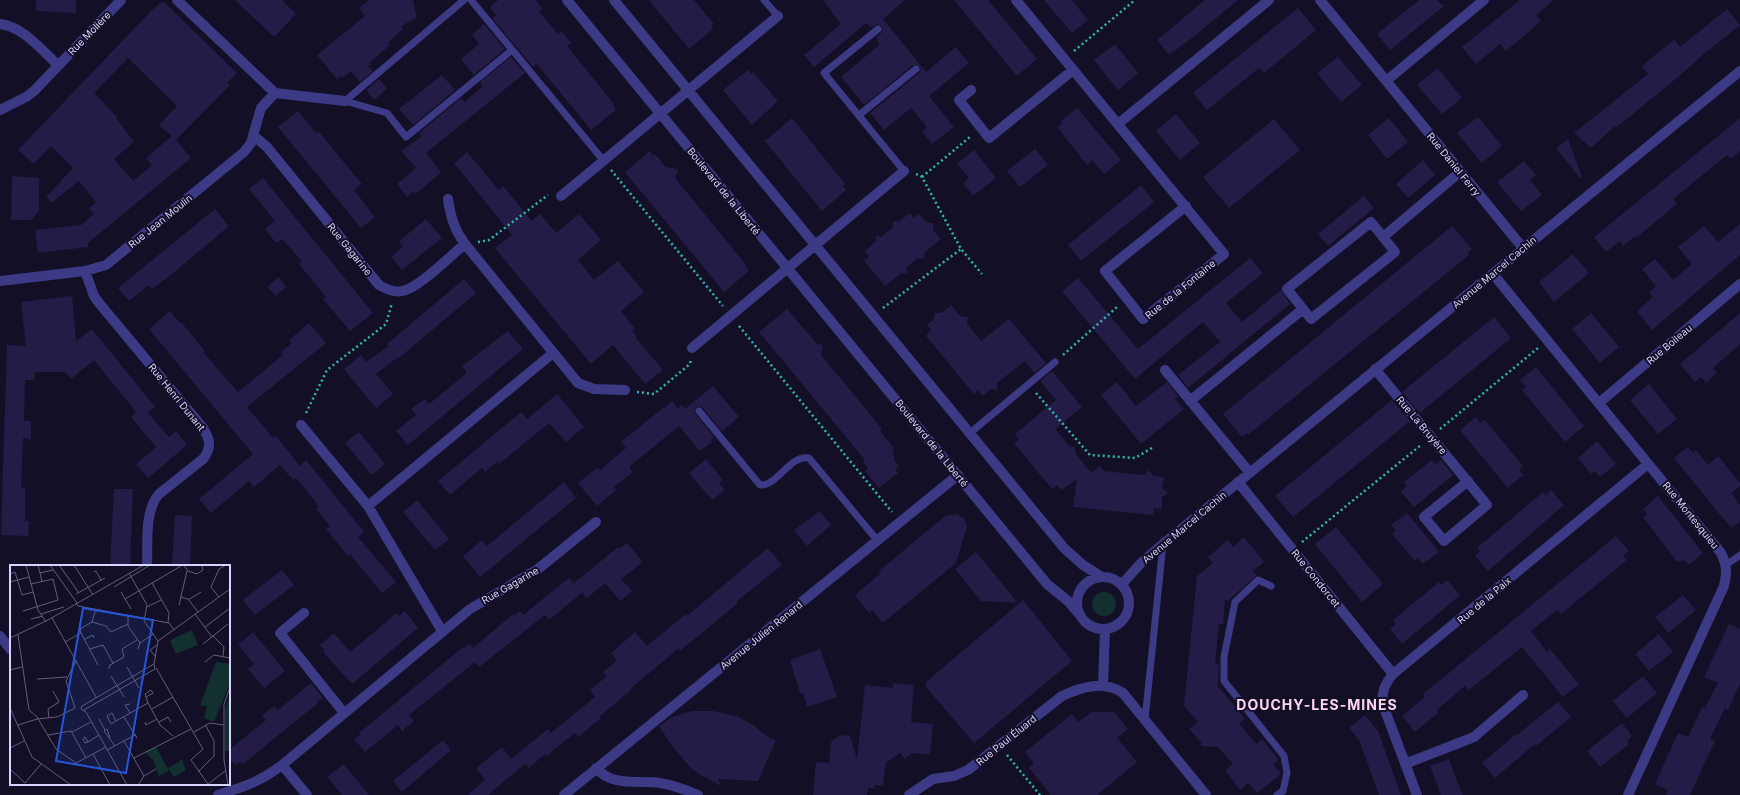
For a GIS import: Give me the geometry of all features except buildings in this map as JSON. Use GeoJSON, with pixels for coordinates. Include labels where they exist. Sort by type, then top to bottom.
{"type":"FeatureCollection","features":[{"type":"Feature","properties":{"kind":"street","name":"Rue Molière"},"geometry":{"type":"LineString","coordinates":[[0,110],[26,97],[34,91],[121,0]]}},
{"type":"Feature","properties":{"kind":"street"},"geometry":{"type":"LineString","coordinates":[[177,0],[275,93],[345,101]]}},
{"type":"Feature","properties":{"kind":"street","name":"Boulevard de la Liberté"},"geometry":{"type":"LineString","coordinates":[[567,0],[1047,584],[1068,601],[1079,614]]}},
{"type":"Feature","properties":{"kind":"street"},"geometry":{"type":"LineString","coordinates":[[614,0],[1070,555],[1102,577],[1113,579],[1122,584],[1129,599],[1129,611],[1120,624],[1105,630],[1089,626],[1083,621],[1079,614],[1077,602],[1082,588],[1091,580],[1102,577]]}},
{"type":"Feature","properties":{"kind":"street","name":"Rue de la Fontaine"},"geometry":{"type":"LineString","coordinates":[[1016,0],[1186,206],[1224,254],[1142,319],[1105,272],[1186,206]]}},
{"type":"Feature","properties":{"kind":"street"},"geometry":{"type":"LineString","coordinates":[[1118,124],[1269,0]]}},
{"type":"Feature","properties":{"kind":"street","name":"Rue Daniel Ferry"},"geometry":{"type":"LineString","coordinates":[[1320,0],[1523,248]]}},
{"type":"Feature","properties":{"kind":"street"},"geometry":{"type":"LineString","coordinates":[[1386,81],[1484,0]]}},
{"type":"Feature","properties":{"kind":"street"},"geometry":{"type":"LineString","coordinates":[[561,196],[778,16]]}},
{"type":"Feature","properties":{"kind":"street"},"geometry":{"type":"LineString","coordinates":[[0,24],[9,26],[23,34],[58,65]]}},
{"type":"Feature","properties":{"kind":"street"},"geometry":{"type":"LineString","coordinates":[[971,90],[958,100],[989,138],[1073,70]]}},
{"type":"Feature","properties":{"kind":"street","name":"Avenue Marcel Cachin"},"geometry":{"type":"LineString","coordinates":[[1122,584],[1142,562],[1163,544],[1740,71]]}},
{"type":"Feature","properties":{"kind":"street","name":"Rue Jean Moulin"},"geometry":{"type":"LineString","coordinates":[[0,281],[85,270],[106,264],[248,148],[261,108],[275,93]]}},
{"type":"Feature","properties":{"kind":"street","name":"Rue Gagarine"},"geometry":{"type":"LineString","coordinates":[[253,135],[267,147],[379,285],[396,292]]}},
{"type":"Feature","properties":{"kind":"street"},"geometry":{"type":"LineString","coordinates":[[692,348],[904,171]]}},
{"type":"Feature","properties":{"kind":"street"},"geometry":{"type":"LineString","coordinates":[[1383,237],[1460,172]]}},
{"type":"Feature","properties":{"kind":"street"},"geometry":{"type":"LineString","coordinates":[[448,199],[452,221],[456,231],[465,244],[578,383],[594,389],[625,390]]}},
{"type":"Feature","properties":{"kind":"street"},"geometry":{"type":"LineString","coordinates":[[1371,222],[1383,237],[1395,252],[1311,319],[1287,289],[1371,222]]}},
{"type":"Feature","properties":{"kind":"street"},"geometry":{"type":"LineString","coordinates":[[396,292],[414,286],[465,244]]}},
{"type":"Feature","properties":{"kind":"street","name":"Rue Henri Dunant"},"geometry":{"type":"LineString","coordinates":[[85,270],[94,296],[203,428],[210,442],[207,454],[203,459],[159,494],[154,501],[149,514],[147,565]]}},
{"type":"Feature","properties":{"kind":"street","name":"Rue Montesquieu"},"geometry":{"type":"LineString","coordinates":[[1493,274],[1722,553],[1726,565]]}},
{"type":"Feature","properties":{"kind":"street","name":"Rue Boileau"},"geometry":{"type":"LineString","coordinates":[[1599,403],[1740,284]]}},
{"type":"Feature","properties":{"kind":"street"},"geometry":{"type":"LineString","coordinates":[[1190,401],[1304,309]]}},
{"type":"Feature","properties":{"kind":"street"},"geometry":{"type":"LineString","coordinates":[[368,506],[553,353]]}},
{"type":"Feature","properties":{"kind":"street","name":"Rue La Bruyère"},"geometry":{"type":"LineString","coordinates":[[1375,369],[1468,481],[1487,505],[1444,541],[1424,518],[1468,481]]}},
{"type":"Feature","properties":{"kind":"street"},"geometry":{"type":"LineString","coordinates":[[1165,370],[1250,473]]}},
{"type":"Feature","properties":{"kind":"street"},"geometry":{"type":"LineString","coordinates":[[301,425],[368,506],[442,631]]}},
{"type":"Feature","properties":{"kind":"street","name":"Rue de la Paix"},"geometry":{"type":"LineString","coordinates":[[1417,795],[1383,705],[1382,698],[1385,686],[1393,674],[1648,464]]}},
{"type":"Feature","properties":{"kind":"street","name":"Avenue Julien Renard"},"geometry":{"type":"LineString","coordinates":[[564,795],[958,475]]}},
{"type":"Feature","properties":{"kind":"street","name":"Rue Condorcet"},"geometry":{"type":"LineString","coordinates":[[1238,482],[1393,674]]}},
{"type":"Feature","properties":{"kind":"street","name":"Rue Gagarine"},"geometry":{"type":"LineString","coordinates":[[218,795],[232,785],[258,781],[282,765],[442,631],[477,604],[538,569],[596,522]]}},
{"type":"Feature","properties":{"kind":"street"},"geometry":{"type":"LineString","coordinates":[[1628,795],[1724,586],[1727,572],[1726,565]]}},
{"type":"Feature","properties":{"kind":"street"},"geometry":{"type":"LineString","coordinates":[[304,613],[280,632],[344,713]]}},
{"type":"Feature","properties":{"kind":"street"},"geometry":{"type":"LineString","coordinates":[[1103,686],[1105,630]]}},
{"type":"Feature","properties":{"kind":"street"},"geometry":{"type":"LineString","coordinates":[[0,636],[10,649]]}},
{"type":"Feature","properties":{"kind":"street","name":"Rue Paul Éluard"},"geometry":{"type":"LineString","coordinates":[[909,795],[933,779],[954,776],[968,770],[1062,696],[1080,689],[1103,686],[1117,689],[1123,693],[1206,795]]}},
{"type":"Feature","properties":{"kind":"street"},"geometry":{"type":"LineString","coordinates":[[1405,764],[1474,737],[1523,695]]}},
{"type":"Feature","properties":{"kind":"street"},"geometry":{"type":"LineString","coordinates":[[282,765],[307,795]]}},
{"type":"Feature","properties":{"kind":"street"},"geometry":{"type":"LineString","coordinates":[[596,768],[601,774],[612,780],[661,783],[685,789],[698,795]]}},
{"type":"Feature","properties":{"kind":"lane"},"geometry":{"type":"LineString","coordinates":[[345,101],[464,0]]}},
{"type":"Feature","properties":{"kind":"lane"},"geometry":{"type":"LineString","coordinates":[[471,0],[604,160]]}},
{"type":"Feature","properties":{"kind":"lane"},"geometry":{"type":"LineString","coordinates":[[764,0],[778,16]]}},
{"type":"Feature","properties":{"kind":"lane"},"geometry":{"type":"LineString","coordinates":[[878,29],[824,72],[904,171]]}},
{"type":"Feature","properties":{"kind":"lane"},"geometry":{"type":"LineString","coordinates":[[345,101],[387,113],[406,137],[512,50]]}},
{"type":"Feature","properties":{"kind":"lane"},"geometry":{"type":"LineString","coordinates":[[859,115],[916,69]]}},
{"type":"Feature","properties":{"kind":"lane"},"geometry":{"type":"LineString","coordinates":[[970,433],[1055,362]]}},
{"type":"Feature","properties":{"kind":"lane"},"geometry":{"type":"LineString","coordinates":[[699,411],[760,485],[769,484],[799,459],[809,458],[877,540]]}},
{"type":"Feature","properties":{"kind":"lane"},"geometry":{"type":"LineString","coordinates":[[1145,720],[1163,544]]}},
{"type":"Feature","properties":{"kind":"lane"},"geometry":{"type":"LineString","coordinates":[[1726,565],[1740,555]]}},
{"type":"Feature","properties":{"kind":"lane"},"geometry":{"type":"LineString","coordinates":[[1271,586],[1258,580],[1235,602],[1224,657],[1224,681],[1284,756],[1287,773],[1282,791],[1277,795]]}},
{"type":"Feature","properties":{"kind":"path"},"geometry":{"type":"LineString","coordinates":[[1064,59],[1135,0]]}},
{"type":"Feature","properties":{"kind":"path"},"geometry":{"type":"LineString","coordinates":[[922,177],[981,128]]}},
{"type":"Feature","properties":{"kind":"path"},"geometry":{"type":"LineString","coordinates":[[604,160],[900,522]]}},
{"type":"Feature","properties":{"kind":"path"},"geometry":{"type":"LineString","coordinates":[[904,171],[922,177],[961,249],[982,274]]}},
{"type":"Feature","properties":{"kind":"path"},"geometry":{"type":"LineString","coordinates":[[465,244],[489,240],[551,192],[561,196]]}},
{"type":"Feature","properties":{"kind":"path"},"geometry":{"type":"LineString","coordinates":[[873,315],[961,249]]}},
{"type":"Feature","properties":{"kind":"path"},"geometry":{"type":"LineString","coordinates":[[301,425],[327,370],[386,324],[396,292]]}},
{"type":"Feature","properties":{"kind":"path"},"geometry":{"type":"LineString","coordinates":[[1055,362],[1126,299]]}},
{"type":"Feature","properties":{"kind":"path"},"geometry":{"type":"LineString","coordinates":[[625,390],[654,394],[690,364],[692,348]]}},
{"type":"Feature","properties":{"kind":"path"},"geometry":{"type":"LineString","coordinates":[[1028,384],[1090,455],[1135,458],[1152,448]]}},
{"type":"Feature","properties":{"kind":"path"},"geometry":{"type":"LineString","coordinates":[[999,746],[1040,795]]}},
{"type":"Feature","properties":{"kind":"green space"},"geometry":{"type":"Polygon","coordinates":[[[1104,592],[1109,593],[1115,599],[1115,609],[1109,615],[1104,616],[1099,615],[1093,609],[1092,604],[1093,599],[1099,593],[1104,592]]]}},
{"type":"Feature","properties":{"kind":"district","name":"DOUCHY-LES-MINES"},"geometry":{"type":"Point","coordinates":[1317,705]}}]}
